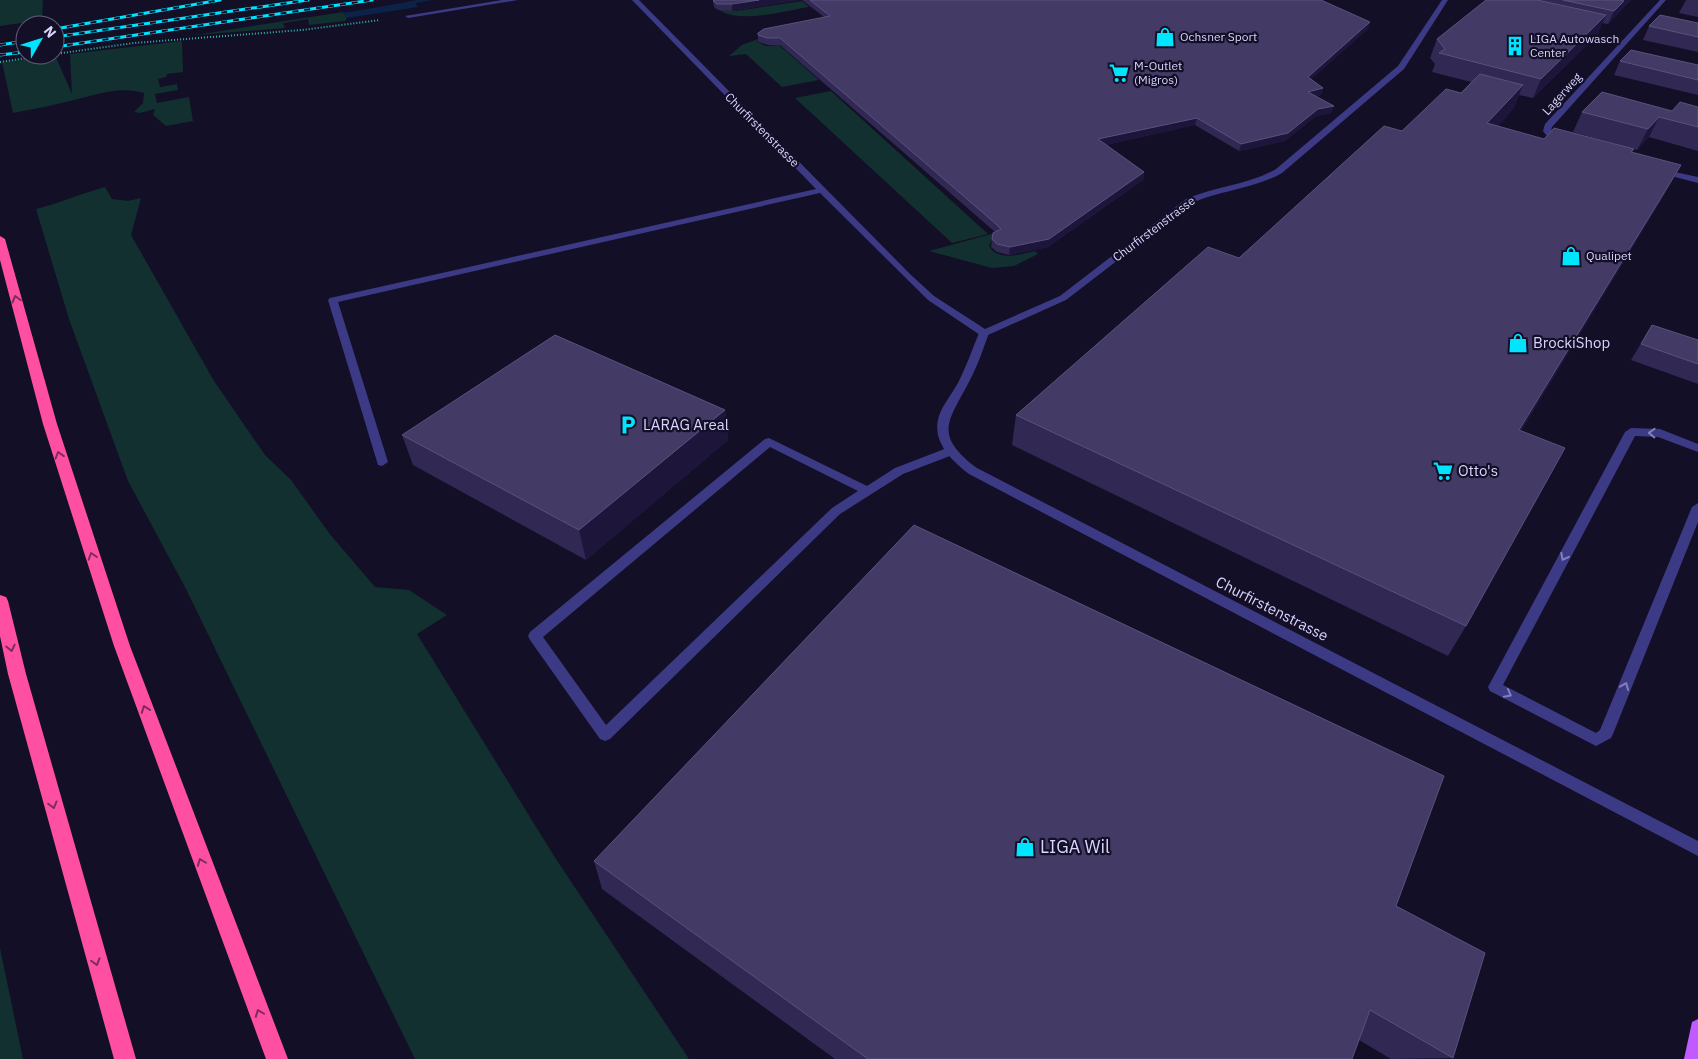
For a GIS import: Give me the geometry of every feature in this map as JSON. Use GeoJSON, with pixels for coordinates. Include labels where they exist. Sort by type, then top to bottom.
{"type":"FeatureCollection","features":[{"type":"Feature","properties":{"kind":"highway"},"geometry":{"type":"LineString","coordinates":[[0,239],[50,424],[122,646],[277,1059]]}},
{"type":"Feature","properties":{"kind":"highway"},"geometry":{"type":"LineString","coordinates":[[0,601],[22,693],[124,1059]]}},
{"type":"Feature","properties":{"kind":"main road"},"geometry":{"type":"LineString","coordinates":[[1693,1059],[1698,1028]]}},
{"type":"Feature","properties":{"kind":"street"},"geometry":{"type":"LineString","coordinates":[[408,16],[515,0]]}},
{"type":"Feature","properties":{"kind":"street","name":"Churfirstenstrasse"},"geometry":{"type":"LineString","coordinates":[[635,0],[919,288],[984,333]]}},
{"type":"Feature","properties":{"kind":"street","name":"Churfirstenstrasse"},"geometry":{"type":"LineString","coordinates":[[1445,0],[1401,67],[1280,171],[1260,181],[1208,193],[1189,201],[1062,298],[984,333],[969,371],[944,417],[942,428],[951,451],[963,464],[980,476],[1698,849]]}},
{"type":"Feature","properties":{"kind":"street","name":"Lagerweg"},"geometry":{"type":"LineString","coordinates":[[1568,145],[1551,136],[1547,131],[1548,126],[1663,0]]}},
{"type":"Feature","properties":{"kind":"street"},"geometry":{"type":"LineString","coordinates":[[1651,167],[1698,180]]}},
{"type":"Feature","properties":{"kind":"street"},"geometry":{"type":"LineString","coordinates":[[382,462],[333,300],[822,190]]}},
{"type":"Feature","properties":{"kind":"street"},"geometry":{"type":"LineString","coordinates":[[1698,448],[1660,433],[1631,432],[1495,687],[1596,740],[1606,734],[1698,507]]}},
{"type":"Feature","properties":{"kind":"street"},"geometry":{"type":"LineString","coordinates":[[868,491],[768,442],[535,636],[606,735],[836,511],[868,491],[899,471],[951,451]]}},
{"type":"Feature","properties":{"kind":"path"},"geometry":{"type":"LineString","coordinates":[[65,53],[134,43],[302,30],[408,16]]}},
{"type":"Feature","properties":{"kind":"path"},"geometry":{"type":"LineString","coordinates":[[0,62],[15,60]]}},
{"type":"Feature","properties":{"kind":"green space"},"geometry":{"type":"Polygon","coordinates":[[[0,0],[43,0],[42,15],[15,15],[15,24],[0,26],[0,0]]]}},
{"type":"Feature","properties":{"kind":"green space"},"geometry":{"type":"Polygon","coordinates":[[[802,1],[809,7],[762,15],[738,16],[719,10],[736,11],[802,1]]]}},
{"type":"Feature","properties":{"kind":"green space"},"geometry":{"type":"Polygon","coordinates":[[[343,12],[347,18],[345,21],[309,25],[308,19],[283,23],[285,28],[195,35],[343,12]]]}},
{"type":"Feature","properties":{"kind":"green space"},"geometry":{"type":"Polygon","coordinates":[[[758,39],[757,42],[766,46],[779,45],[819,80],[782,87],[746,54],[729,56],[742,45],[758,39]]]}},
{"type":"Feature","properties":{"kind":"green space"},"geometry":{"type":"Polygon","coordinates":[[[182,41],[183,72],[167,74],[166,77],[158,79],[160,87],[177,84],[178,90],[155,94],[157,103],[189,97],[193,121],[166,126],[153,115],[155,109],[140,113],[134,112],[143,103],[144,93],[126,90],[100,93],[59,104],[13,113],[2,62],[15,60],[15,65],[59,65],[72,94],[70,54],[182,41]]]}},
{"type":"Feature","properties":{"kind":"green space"},"geometry":{"type":"Polygon","coordinates":[[[831,91],[988,234],[952,243],[795,98],[831,91]]]}},
{"type":"Feature","properties":{"kind":"green space"},"geometry":{"type":"Polygon","coordinates":[[[105,187],[112,199],[128,201],[141,198],[131,235],[214,381],[265,455],[291,480],[329,533],[375,587],[409,590],[447,615],[417,634],[554,856],[689,1059],[415,1059],[186,589],[128,481],[69,319],[36,209],[105,187]]]}},
{"type":"Feature","properties":{"kind":"green space"},"geometry":{"type":"Polygon","coordinates":[[[995,233],[989,246],[998,254],[1010,256],[1035,251],[1038,254],[1014,266],[992,268],[929,251],[995,233]]]}},
{"type":"Feature","properties":{"kind":"green space"},"geometry":{"type":"Polygon","coordinates":[[[0,948],[23,1059],[0,1059],[0,948]]]}},
{"type":"Feature","properties":{"kind":"water"},"geometry":{"type":"Polygon","coordinates":[[[414,1],[418,7],[347,18],[343,13],[414,1]]]}},
{"type":"Feature","properties":{"kind":"building"},"geometry":{"type":"Polygon","coordinates":[[[714,0],[759,0],[717,4],[714,0]]]}},
{"type":"Feature","properties":{"kind":"building"},"geometry":{"type":"Polygon","coordinates":[[[810,0],[1321,0],[1370,22],[1308,77],[1323,88],[1308,92],[1334,106],[1318,109],[1288,133],[1241,144],[1197,118],[1098,139],[1144,172],[1049,239],[1010,247],[997,244],[992,239],[993,233],[1001,229],[996,224],[780,38],[767,38],[758,35],[764,29],[830,16],[810,0]]]}},
{"type":"Feature","properties":{"kind":"building","name":"LIGA Autowasch Center"},"geometry":{"type":"Polygon","coordinates":[[[1486,0],[1537,0],[1606,15],[1541,79],[1439,53],[1445,49],[1437,39],[1486,0]]]}},
{"type":"Feature","properties":{"kind":"building"},"geometry":{"type":"Polygon","coordinates":[[[1563,0],[1619,0],[1624,1],[1614,11],[1563,0]]]}},
{"type":"Feature","properties":{"kind":"building"},"geometry":{"type":"Polygon","coordinates":[[[1660,15],[1698,23],[1698,37],[1649,26],[1660,15]]]}},
{"type":"Feature","properties":{"kind":"building"},"geometry":{"type":"Polygon","coordinates":[[[1631,50],[1698,65],[1698,80],[1620,61],[1631,50]]]}},
{"type":"Feature","properties":{"kind":"building"},"geometry":{"type":"Polygon","coordinates":[[[1480,74],[1523,85],[1487,123],[1544,139],[1554,128],[1634,149],[1631,152],[1681,165],[1519,430],[1565,448],[1466,626],[1016,415],[1208,247],[1239,258],[1384,126],[1402,131],[1446,89],[1461,93],[1480,74]]]}},
{"type":"Feature","properties":{"kind":"building"},"geometry":{"type":"Polygon","coordinates":[[[1602,92],[1672,111],[1680,102],[1698,107],[1698,127],[1659,117],[1648,129],[1582,112],[1602,92]]]}},
{"type":"Feature","properties":{"kind":"building"},"geometry":{"type":"Polygon","coordinates":[[[1652,325],[1698,340],[1698,364],[1641,344],[1652,325]]]}},
{"type":"Feature","properties":{"kind":"building"},"geometry":{"type":"Polygon","coordinates":[[[555,335],[725,410],[579,530],[402,435],[555,335]]]}},
{"type":"Feature","properties":{"kind":"building","name":"LIGA Wil"},"geometry":{"type":"Polygon","coordinates":[[[914,525],[1444,776],[1396,906],[1485,953],[1453,1058],[1370,1010],[1352,1059],[868,1059],[594,861],[914,525]]]}},
{"type":"Feature","properties":{"kind":"waterway"},"geometry":{"type":"LineString","coordinates":[[397,5],[429,0]]}},
{"type":"Feature","properties":{"kind":"railway"},"geometry":{"type":"LineString","coordinates":[[65,27],[220,0]]}},
{"type":"Feature","properties":{"kind":"railway"},"geometry":{"type":"LineString","coordinates":[[65,36],[308,0]]}},
{"type":"Feature","properties":{"kind":"railway"},"geometry":{"type":"LineString","coordinates":[[65,46],[372,0]]}},
{"type":"Feature","properties":{"kind":"railway"},"geometry":{"type":"LineString","coordinates":[[0,45],[15,43]]}},
{"type":"Feature","properties":{"kind":"railway"},"geometry":{"type":"LineString","coordinates":[[0,55],[15,53]]}},
{"type":"Feature","properties":{"kind":"place","name":"Ochsner Sport"},"geometry":{"type":"Point","coordinates":[1165,37]}},
{"type":"Feature","properties":{"kind":"place","name":"LIGA Autowasch Center"},"geometry":{"type":"Point","coordinates":[1515,46]}},
{"type":"Feature","properties":{"kind":"place","name":"M-Outlet (Migros)"},"geometry":{"type":"Point","coordinates":[1119,73]}},
{"type":"Feature","properties":{"kind":"place","name":"Qualipet"},"geometry":{"type":"Point","coordinates":[1571,256]}},
{"type":"Feature","properties":{"kind":"place","name":"BrockiShop"},"geometry":{"type":"Point","coordinates":[1518,343]}},
{"type":"Feature","properties":{"kind":"place","name":"LARAG Areal"},"geometry":{"type":"Point","coordinates":[628,425]}},
{"type":"Feature","properties":{"kind":"place","name":"Otto's"},"geometry":{"type":"Point","coordinates":[1443,471]}},
{"type":"Feature","properties":{"kind":"place","name":"LIGA Wil"},"geometry":{"type":"Point","coordinates":[1025,847]}}]}
